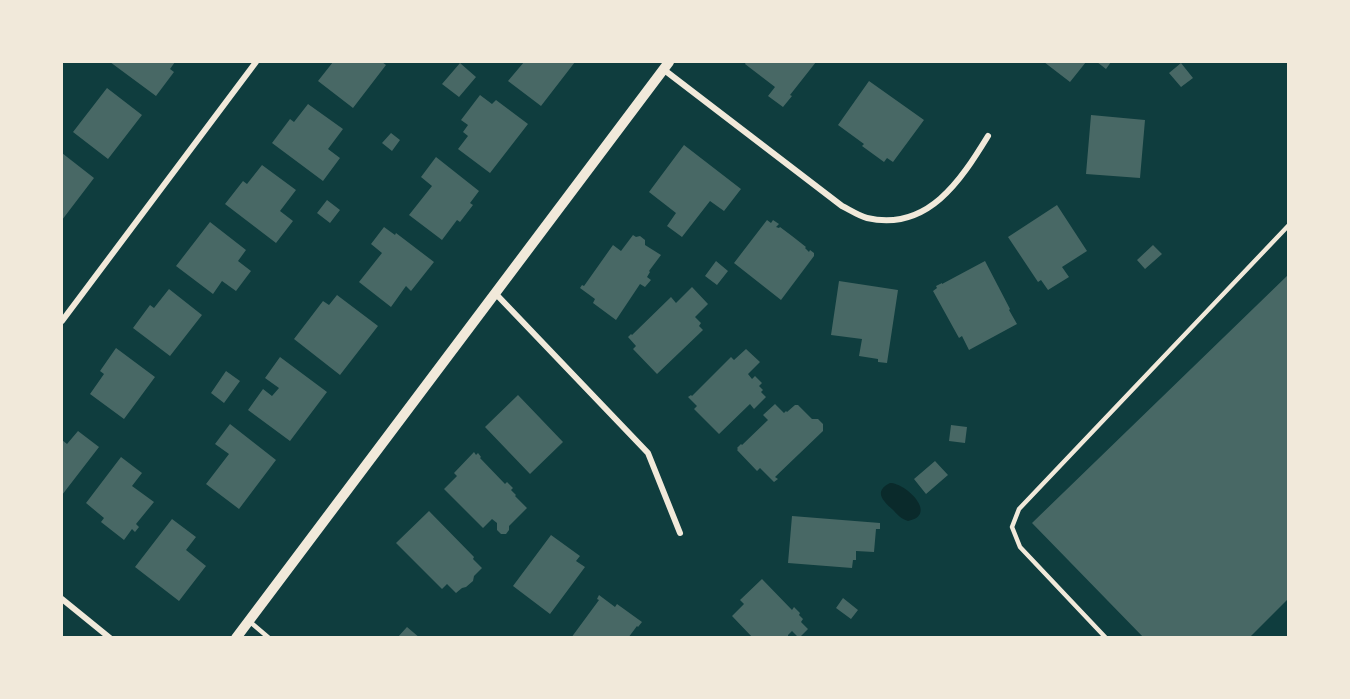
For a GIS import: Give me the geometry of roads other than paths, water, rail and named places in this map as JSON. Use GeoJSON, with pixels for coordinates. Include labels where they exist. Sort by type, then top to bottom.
{"type":"FeatureCollection","features":[{"type":"Feature","properties":{"kind":"street"},"geometry":{"type":"LineString","coordinates":[[62,321],[256,62]]}},
{"type":"Feature","properties":{"kind":"street"},"geometry":{"type":"LineString","coordinates":[[236,638],[666,65],[842,206],[866,218],[894,220],[930,207],[947,194],[988,136]]}},
{"type":"Feature","properties":{"kind":"street"},"geometry":{"type":"LineString","coordinates":[[495,293],[648,453],[680,533]]}},
{"type":"Feature","properties":{"kind":"street"},"geometry":{"type":"LineString","coordinates":[[62,599],[110,638]]}},
{"type":"Feature","properties":{"kind":"lane"},"geometry":{"type":"LineString","coordinates":[[1106,638],[1020,547],[1012,528],[1019,509],[1288,226]]}},
{"type":"Feature","properties":{"kind":"lane"},"geometry":{"type":"LineString","coordinates":[[249,621],[269,638]]}},
{"type":"Feature","properties":{"kind":"water"},"geometry":{"type":"Polygon","coordinates":[[[890,483],[904,488],[917,500],[921,513],[917,518],[906,520],[885,502],[881,492],[890,483]]]}}]}
